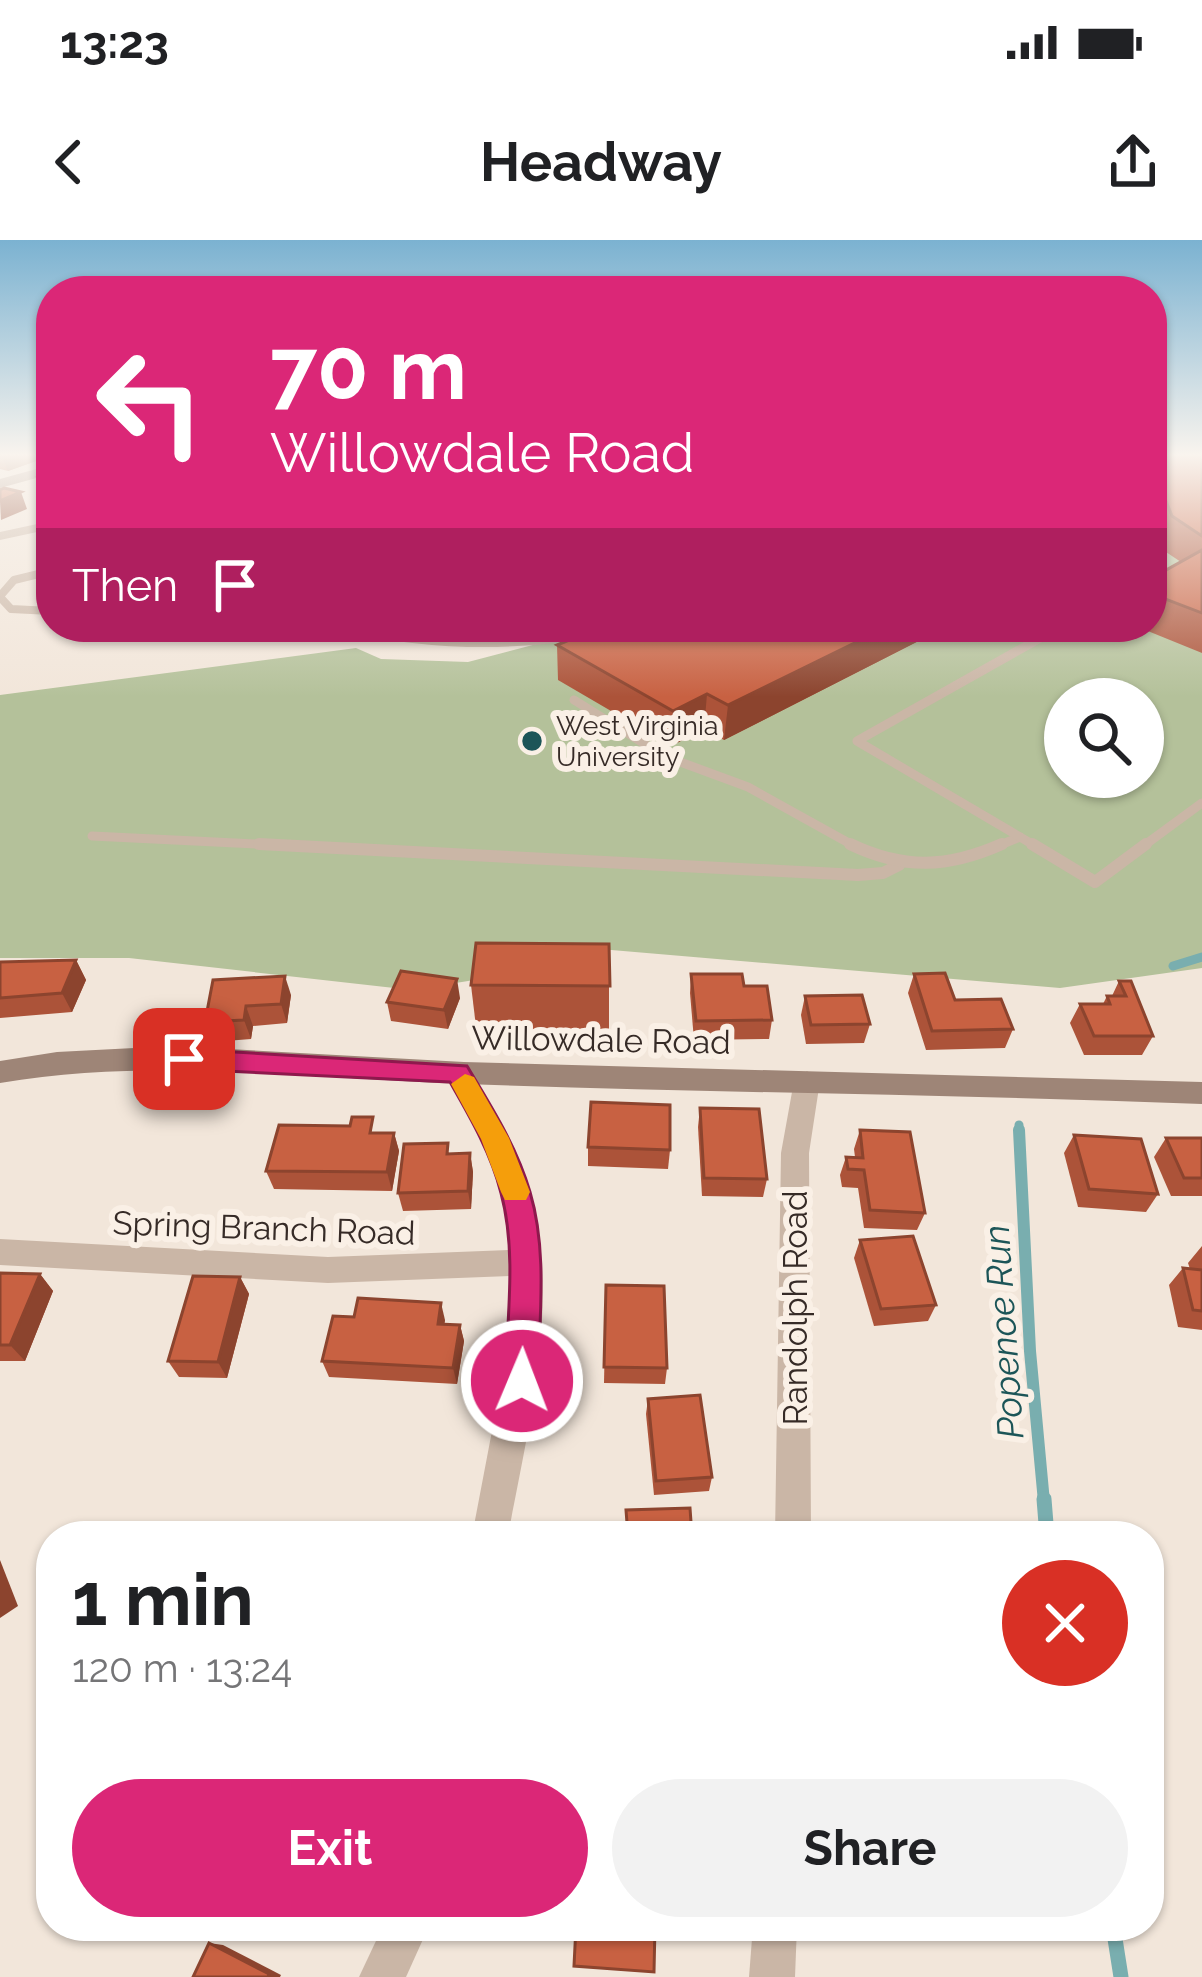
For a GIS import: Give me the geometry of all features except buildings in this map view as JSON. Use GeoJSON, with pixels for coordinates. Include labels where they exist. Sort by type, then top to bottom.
{"type":"FeatureCollection","features":[{"type":"Feature","properties":{"kind":"street","name":"Willowdale Road"},"geometry":{"type":"LineString","coordinates":[[0,1072],[43,1063],[184,1059],[458,1072],[1202,1093]]}},
{"type":"Feature","properties":{"kind":"street"},"geometry":{"type":"LineString","coordinates":[[0,1060],[43,1063]]}},
{"type":"Feature","properties":{"kind":"street"},"geometry":{"type":"LineString","coordinates":[[458,1072],[495,1138],[517,1195],[525,1262],[522,1381],[493,1521]]}},
{"type":"Feature","properties":{"kind":"street","name":"Randolph Road"},"geometry":{"type":"LineString","coordinates":[[793,1521],[795,1154],[807,1081]]}},
{"type":"Feature","properties":{"kind":"street","name":"Spring Branch Road"},"geometry":{"type":"LineString","coordinates":[[0,1252],[300,1271],[452,1271],[525,1262]]}},
{"type":"Feature","properties":{"kind":"street"},"geometry":{"type":"LineString","coordinates":[[382,1977],[399,1941]]}},
{"type":"Feature","properties":{"kind":"street"},"geometry":{"type":"LineString","coordinates":[[772,1977],[774,1941]]}},
{"type":"Feature","properties":{"kind":"lane"},"geometry":{"type":"LineString","coordinates":[[0,566],[20,577]]}},
{"type":"Feature","properties":{"kind":"lane"},"geometry":{"type":"LineString","coordinates":[[36,574],[4,586],[0,596],[11,609],[36,610]]}},
{"type":"Feature","properties":{"kind":"lane"},"geometry":{"type":"LineString","coordinates":[[442,642],[517,642]]}},
{"type":"Feature","properties":{"kind":"lane"},"geometry":{"type":"LineString","coordinates":[[1033,642],[857,741],[1095,882],[1202,803]]}},
{"type":"Feature","properties":{"kind":"lane"},"geometry":{"type":"LineString","coordinates":[[574,700],[679,764],[748,787],[847,847],[898,866],[951,863],[1019,837]]}},
{"type":"Feature","properties":{"kind":"lane"},"geometry":{"type":"LineString","coordinates":[[92,836],[817,874],[883,874],[898,866]]}},
{"type":"Feature","properties":{"kind":"green space","name":"West Virginia University"},"geometry":{"type":"Polygon","coordinates":[[[1167,535],[1202,535],[1202,968],[1060,988],[541,944],[493,977],[412,990],[129,958],[0,958],[0,695],[356,648],[381,659],[468,662],[544,642],[1167,642],[1167,535]]]}},
{"type":"Feature","properties":{"kind":"waterway","name":"Popenoe Run"},"geometry":{"type":"LineString","coordinates":[[1173,966],[1202,957]]}},
{"type":"Feature","properties":{"kind":"waterway","name":"Popenoe Run"},"geometry":{"type":"LineString","coordinates":[[1019,1125],[1019,1130]]}},
{"type":"Feature","properties":{"kind":"waterway","name":"Popenoe Run"},"geometry":{"type":"LineString","coordinates":[[1019,1130],[1030,1351],[1044,1502]]}},
{"type":"Feature","properties":{"kind":"waterway","name":"Popenoe Run"},"geometry":{"type":"LineString","coordinates":[[1044,1499],[1046,1521]]}},
{"type":"Feature","properties":{"kind":"waterway","name":"Popenoe Run"},"geometry":{"type":"LineString","coordinates":[[1115,1941],[1121,1977]]}},
{"type":"Feature","properties":{"kind":"slow traffic"},"geometry":{"type":"LineString","coordinates":[[465,1084],[495,1138],[516,1192]]}},
{"type":"Feature","properties":{"kind":"place","name":"West Virginia University"},"geometry":{"type":"Point","coordinates":[532,741]}},
{"type":"Feature","properties":{"kind":"route"},"geometry":{"type":"LineString","coordinates":[[184,1059],[458,1072],[495,1138],[517,1195],[525,1262],[522,1381]]}}]}
